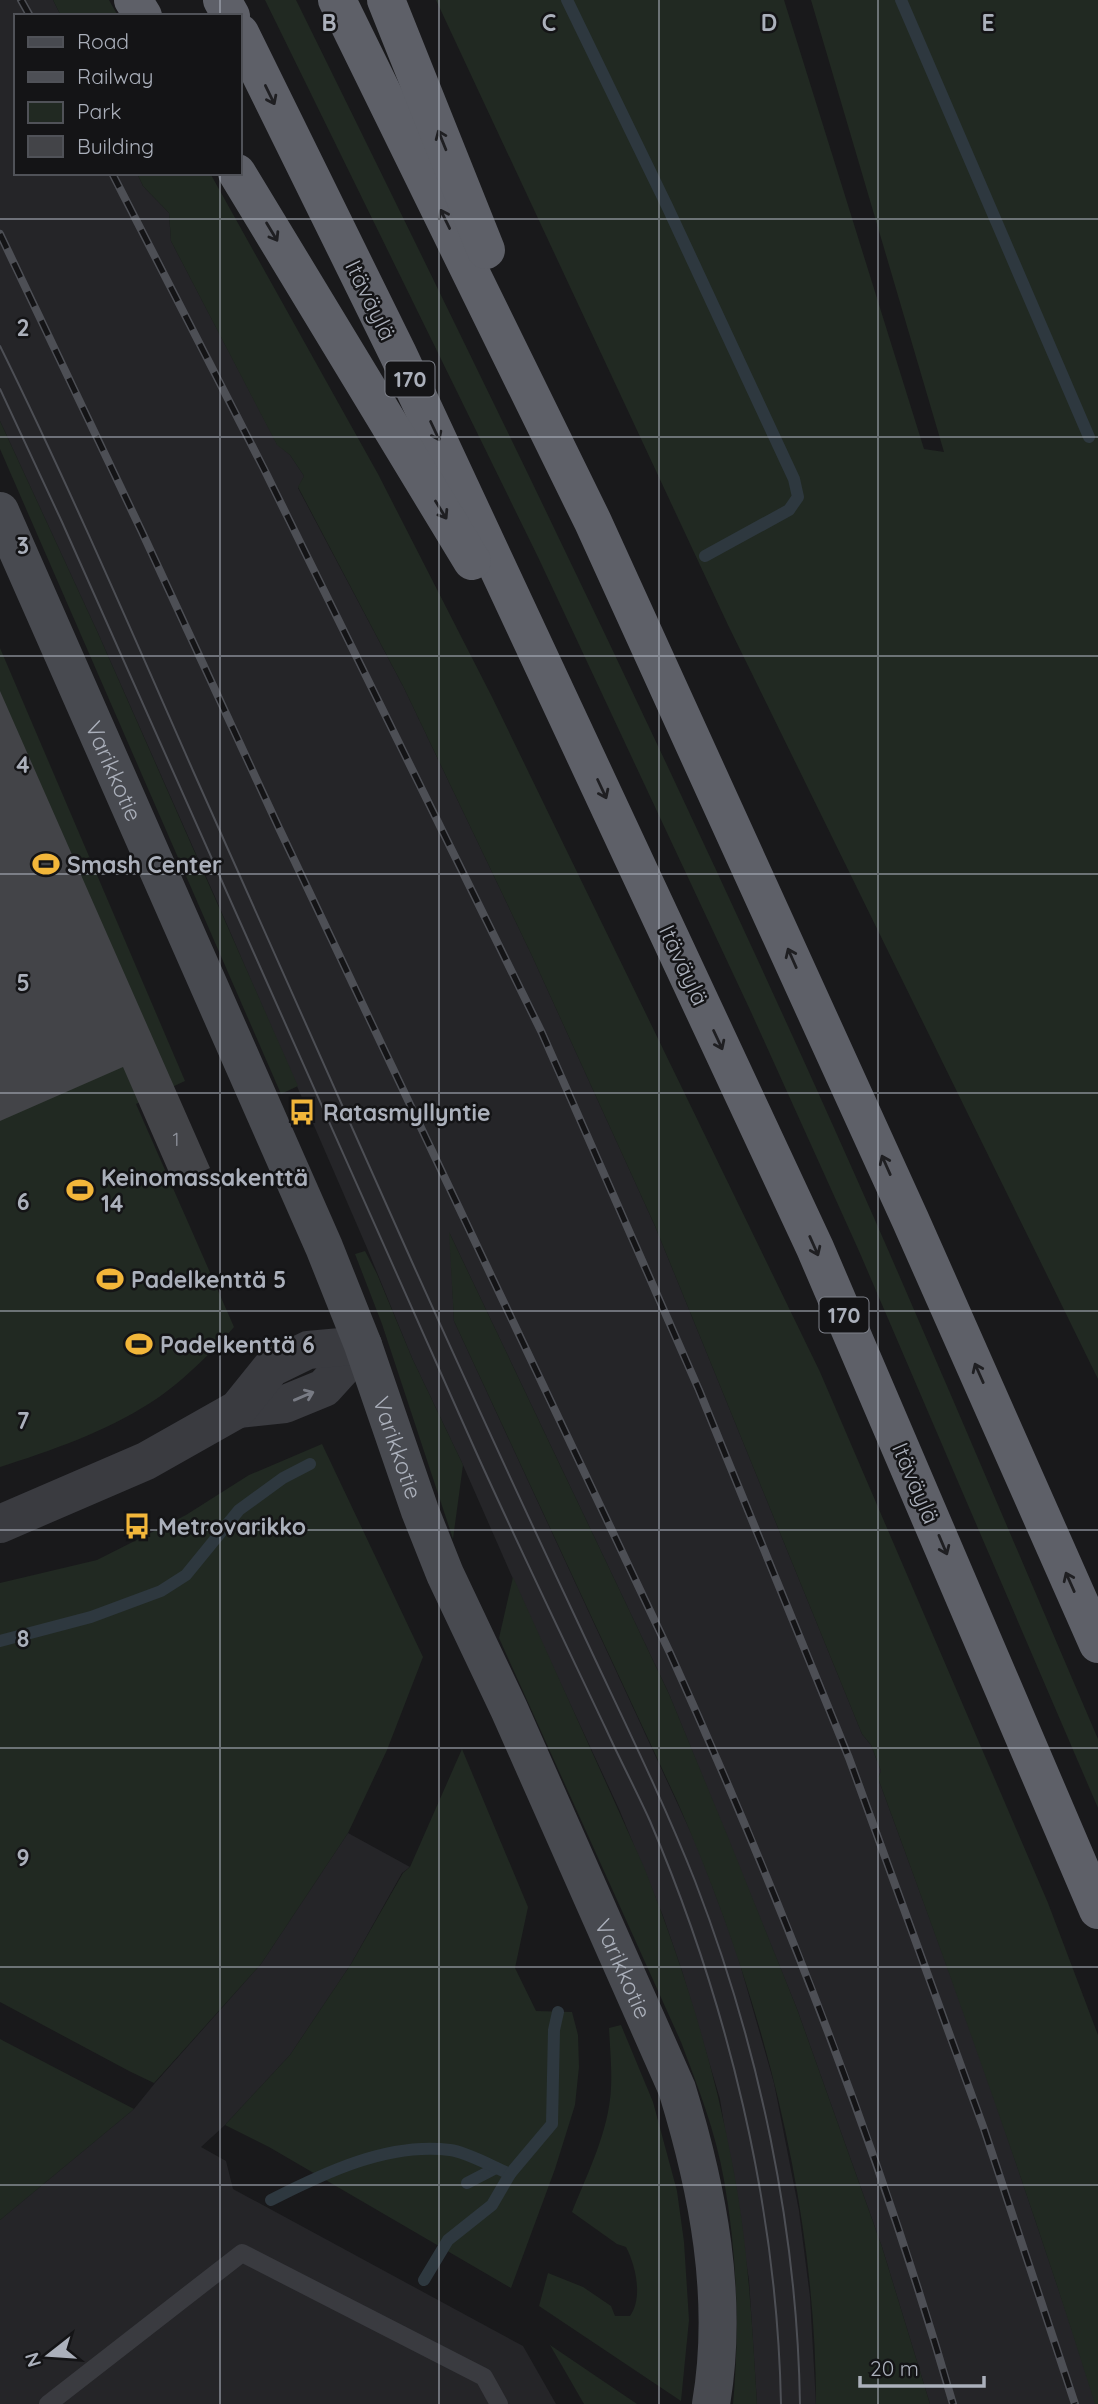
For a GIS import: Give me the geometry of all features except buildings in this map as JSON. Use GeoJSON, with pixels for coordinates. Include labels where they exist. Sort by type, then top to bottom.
{"type":"FeatureCollection","features":[{"type":"Feature","properties":{"kind":"highway"},"geometry":{"type":"LineString","coordinates":[[337,0],[593,522],[911,1219],[1098,1644]]}},
{"type":"Feature","properties":{"kind":"highway"},"geometry":{"type":"LineString","coordinates":[[386,0],[593,522]]}},
{"type":"Feature","properties":{"kind":"highway","name":"Itäväylä"},"geometry":{"type":"LineString","coordinates":[[242,37],[398,354],[815,1248],[1098,1910]]}},
{"type":"Feature","properties":{"kind":"highway"},"geometry":{"type":"LineString","coordinates":[[238,175],[574,727]]}},
{"type":"Feature","properties":{"kind":"main road","name":"Varikkotie"},"geometry":{"type":"LineString","coordinates":[[0,511],[324,1247],[363,1345],[420,1511],[445,1574],[509,1709],[677,2089],[701,2177],[709,2216],[716,2279],[717,2338],[711,2404]]}},
{"type":"Feature","properties":{"kind":"street"},"geometry":{"type":"LineString","coordinates":[[0,1524],[146,1461],[238,1409],[285,1404],[324,1388],[363,1345]]}},
{"type":"Feature","properties":{"kind":"lane"},"geometry":{"type":"LineString","coordinates":[[48,2404],[242,2253],[484,2377],[499,2404]]}},
{"type":"Feature","properties":{"kind":"shaded area"},"geometry":{"type":"Polygon","coordinates":[[[0,0],[53,0],[60,14],[14,14],[14,175],[138,175],[143,186],[169,213],[171,241],[277,444],[290,455],[304,476],[298,488],[404,688],[533,958],[655,1226],[862,1734],[871,1745],[881,1771],[878,1778],[980,2056],[1097,2404],[930,2404],[882,2247],[797,2009],[669,1694],[450,1234],[454,1321],[699,1850],[736,1950],[774,2083],[799,2211],[810,2297],[816,2404],[757,2404],[749,2280],[720,2099],[663,1916],[619,1809],[412,1358],[215,897],[0,421],[0,0]]]}},
{"type":"Feature","properties":{"kind":"shaded area"},"geometry":{"type":"Polygon","coordinates":[[[348,1833],[410,1867],[402,1873],[351,1964],[290,2055],[201,2147],[226,2161],[233,2189],[523,2346],[556,2404],[0,2404],[0,2220],[134,2109],[261,1964],[348,1833]]]}},
{"type":"Feature","properties":{"kind":"green space"},"geometry":{"type":"Polygon","coordinates":[[[53,0],[109,0],[117,14],[60,14],[53,0]]]}},
{"type":"Feature","properties":{"kind":"green space"},"geometry":{"type":"Polygon","coordinates":[[[265,0],[296,0],[523,463],[742,925],[882,1236],[1098,1739],[1098,1808],[859,1251],[751,1012],[538,557],[265,0]]]}},
{"type":"Feature","properties":{"kind":"green space"},"geometry":{"type":"Polygon","coordinates":[[[436,0],[784,0],[924,449],[944,452],[811,0],[1098,0],[1098,1379],[728,625],[436,0]]]}},
{"type":"Feature","properties":{"kind":"green space"},"geometry":{"type":"Polygon","coordinates":[[[138,175],[211,175],[378,474],[492,697],[820,1372],[1048,1903],[1098,2035],[1098,2404],[1095,2404],[990,2090],[878,1778],[881,1771],[871,1745],[862,1734],[655,1226],[533,958],[404,688],[298,487],[304,476],[290,455],[277,445],[171,241],[169,213],[143,186],[138,175]]]}},
{"type":"Feature","properties":{"kind":"green space"},"geometry":{"type":"Polygon","coordinates":[[[0,421],[97,631],[298,1086],[281,1094],[0,449],[0,421]]]}},
{"type":"Feature","properties":{"kind":"green space","name":"Smash Center"},"geometry":{"type":"Polygon","coordinates":[[[0,648],[185,1081],[136,1104],[234,1327],[183,1378],[161,1396],[133,1413],[77,1440],[0,1467],[0,648]]]}},
{"type":"Feature","properties":{"kind":"green space"},"geometry":{"type":"Polygon","coordinates":[[[449,1232],[669,1694],[728,1837],[797,2009],[882,2247],[930,2404],[816,2404],[806,2249],[794,2172],[757,2019],[707,1872],[677,1801],[454,1321],[449,1232]]]}},
{"type":"Feature","properties":{"kind":"green space"},"geometry":{"type":"Polygon","coordinates":[[[365,1251],[463,1465],[453,1539],[382,1324],[355,1254],[365,1251]]]}},
{"type":"Feature","properties":{"kind":"green space"},"geometry":{"type":"Polygon","coordinates":[[[322,1444],[423,1657],[387,1750],[348,1833],[261,1964],[154,2083],[0,2002],[0,1583],[97,1560],[186,1515],[249,1475],[322,1444]]]}},
{"type":"Feature","properties":{"kind":"green space"},"geometry":{"type":"Polygon","coordinates":[[[513,1577],[644,1867],[695,2013],[716,2087],[742,2222],[757,2404],[733,2404],[736,2348],[734,2264],[721,2162],[711,2128],[681,2042],[499,1638],[513,1577]]]}},
{"type":"Feature","properties":{"kind":"green space"},"geometry":{"type":"Polygon","coordinates":[[[462,1749],[528,1907],[515,1968],[536,2011],[572,2012],[578,2035],[579,2067],[575,2105],[555,2169],[511,2288],[269,2147],[225,2125],[290,2055],[351,1964],[403,1873],[410,1867],[462,1749]]]}},
{"type":"Feature","properties":{"kind":"green space"},"geometry":{"type":"Polygon","coordinates":[[[621,2025],[653,2102],[677,2191],[684,2242],[689,2320],[681,2401],[539,2306],[548,2273],[583,2287],[611,2306],[615,2316],[630,2316],[634,2309],[637,2282],[626,2247],[617,2244],[572,2212],[597,2151],[606,2120],[611,2080],[609,2028],[621,2025]]]}},
{"type":"Feature","properties":{"kind":"green space"},"geometry":{"type":"Polygon","coordinates":[[[0,2039],[134,2109],[0,2220],[0,2039]]]}},
{"type":"Feature","properties":{"kind":"green space"},"geometry":{"type":"Polygon","coordinates":[[[550,2345],[637,2404],[584,2404],[550,2345]]]}},
{"type":"Feature","properties":{"kind":"waterway"},"geometry":{"type":"LineString","coordinates":[[567,0],[667,206],[794,479],[798,497],[789,510],[705,556]]}},
{"type":"Feature","properties":{"kind":"waterway"},"geometry":{"type":"LineString","coordinates":[[901,0],[1089,437]]}},
{"type":"Feature","properties":{"kind":"waterway"},"geometry":{"type":"LineString","coordinates":[[0,1641],[91,1617],[161,1591],[186,1575],[239,1510],[283,1478],[310,1464]]}},
{"type":"Feature","properties":{"kind":"waterway"},"geometry":{"type":"LineString","coordinates":[[424,2280],[448,2240],[492,2205],[510,2174],[552,2124],[554,2030],[558,2012]]}},
{"type":"Feature","properties":{"kind":"waterway"},"geometry":{"type":"LineString","coordinates":[[271,2200],[335,2170],[380,2155],[403,2151],[457,2151],[510,2174]]}},
{"type":"Feature","properties":{"kind":"waterway"},"geometry":{"type":"LineString","coordinates":[[467,2183],[496,2168]]}},
{"type":"Feature","properties":{"kind":"tram line"},"geometry":{"type":"LineString","coordinates":[[0,346],[75,505],[412,1262],[654,1785],[695,1881],[738,2008],[756,2072],[770,2138],[791,2271],[800,2404]]}},
{"type":"Feature","properties":{"kind":"tram line"},"geometry":{"type":"LineString","coordinates":[[0,389],[62,522],[472,1443],[650,1821],[678,1890],[725,2033],[758,2180],[770,2255],[781,2404]]}},
{"type":"Feature","properties":{"kind":"railway"},"geometry":{"type":"LineString","coordinates":[[21,0],[29,14]]}},
{"type":"Feature","properties":{"kind":"railway"},"geometry":{"type":"LineString","coordinates":[[113,175],[264,469],[542,1033],[699,1390],[849,1758],[984,2129],[1075,2404]]}},
{"type":"Feature","properties":{"kind":"railway"},"geometry":{"type":"LineString","coordinates":[[0,234],[711,1745],[788,1930],[860,2118],[924,2308],[953,2404]]}},
{"type":"Feature","properties":{"kind":"place","name":"Smash Center"},"geometry":{"type":"Point","coordinates":[46,864]}},
{"type":"Feature","properties":{"kind":"place","name":"Ratasmyllyntie"},"geometry":{"type":"Point","coordinates":[302,1112]}},
{"type":"Feature","properties":{"kind":"place","name":"Keinomassakenttä 14"},"geometry":{"type":"Point","coordinates":[80,1190]}},
{"type":"Feature","properties":{"kind":"place","name":"Padelkenttä 5"},"geometry":{"type":"Point","coordinates":[110,1279]}},
{"type":"Feature","properties":{"kind":"place","name":"Padelkenttä 6"},"geometry":{"type":"Point","coordinates":[139,1344]}},
{"type":"Feature","properties":{"kind":"place","name":"Metrovarikko"},"geometry":{"type":"Point","coordinates":[137,1526]}}]}
